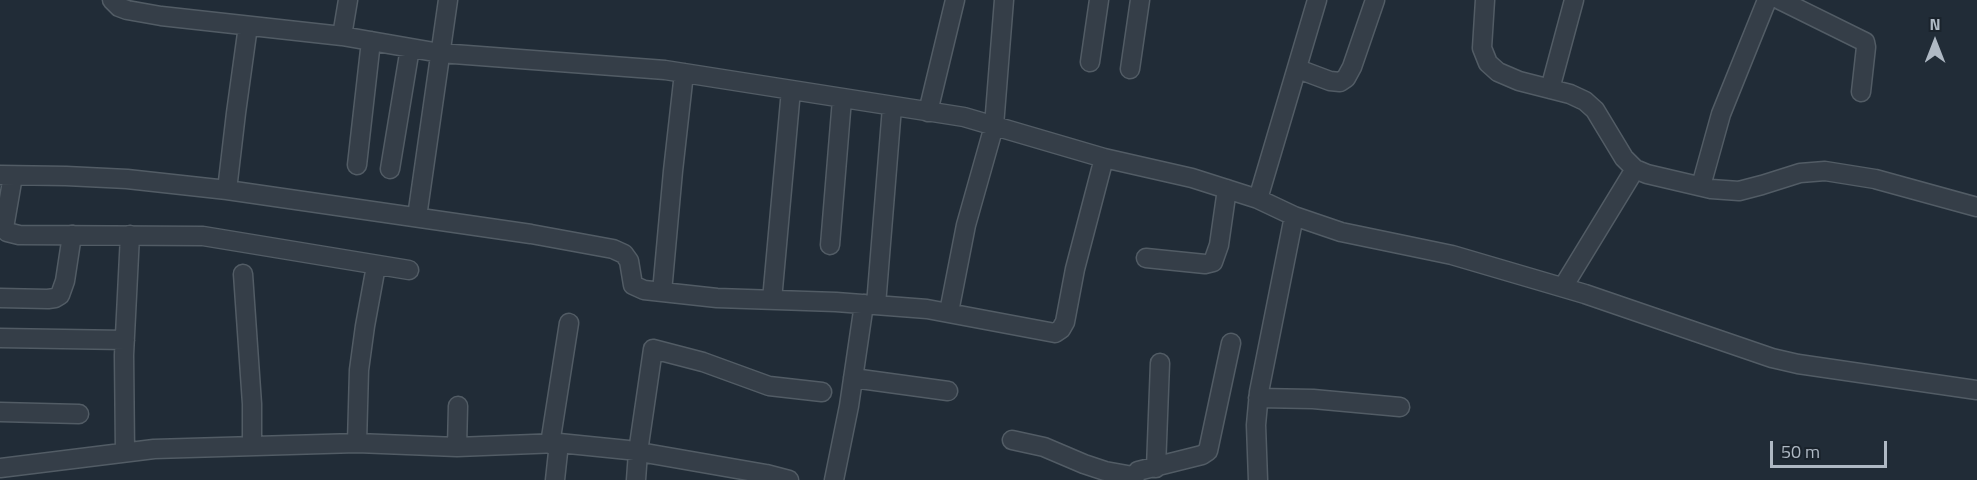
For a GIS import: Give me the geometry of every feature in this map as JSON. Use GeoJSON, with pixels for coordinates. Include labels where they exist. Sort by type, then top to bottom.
{"type":"FeatureCollection","features":[{"type":"Feature","properties":{"kind":"street"},"geometry":{"type":"LineString","coordinates":[[112,0],[118,8],[127,10],[342,36],[440,53],[665,70],[964,117],[1104,158],[1192,178],[1258,199],[1294,216],[1341,232],[1452,255],[1563,287],[1772,358],[1798,364],[1977,390]]}},
{"type":"Feature","properties":{"kind":"street"},"geometry":{"type":"LineString","coordinates":[[342,36],[348,0]]}},
{"type":"Feature","properties":{"kind":"street"},"geometry":{"type":"LineString","coordinates":[[417,217],[448,0]]}},
{"type":"Feature","properties":{"kind":"street"},"geometry":{"type":"LineString","coordinates":[[928,112],[955,0]]}},
{"type":"Feature","properties":{"kind":"street"},"geometry":{"type":"LineString","coordinates":[[949,312],[966,225],[994,126],[1004,0]]}},
{"type":"Feature","properties":{"kind":"street"},"geometry":{"type":"LineString","coordinates":[[1090,62],[1099,0]]}},
{"type":"Feature","properties":{"kind":"street"},"geometry":{"type":"LineString","coordinates":[[1130,69],[1140,0]]}},
{"type":"Feature","properties":{"kind":"street"},"geometry":{"type":"LineString","coordinates":[[1258,199],[1317,0]]}},
{"type":"Feature","properties":{"kind":"street"},"geometry":{"type":"LineString","coordinates":[[1298,69],[1330,81],[1340,82],[1346,78],[1375,0]]}},
{"type":"Feature","properties":{"kind":"street"},"geometry":{"type":"LineString","coordinates":[[1485,0],[1482,48],[1488,63],[1498,72],[1519,81],[1570,94],[1585,101],[1595,110],[1624,158],[1635,169],[1647,174],[1701,186],[1739,191],[1800,173],[1825,171],[1875,179],[1977,207]]}},
{"type":"Feature","properties":{"kind":"street"},"geometry":{"type":"LineString","coordinates":[[1550,89],[1574,0]]}},
{"type":"Feature","properties":{"kind":"street"},"geometry":{"type":"LineString","coordinates":[[1701,186],[1722,114],[1767,0]]}},
{"type":"Feature","properties":{"kind":"street"},"geometry":{"type":"LineString","coordinates":[[1780,0],[1865,42],[1861,92]]}},
{"type":"Feature","properties":{"kind":"street"},"geometry":{"type":"LineString","coordinates":[[227,190],[248,26]]}},
{"type":"Feature","properties":{"kind":"street"},"geometry":{"type":"LineString","coordinates":[[357,165],[370,41]]}},
{"type":"Feature","properties":{"kind":"street"},"geometry":{"type":"LineString","coordinates":[[390,169],[410,48]]}},
{"type":"Feature","properties":{"kind":"street"},"geometry":{"type":"LineString","coordinates":[[662,292],[684,73]]}},
{"type":"Feature","properties":{"kind":"street"},"geometry":{"type":"LineString","coordinates":[[772,300],[791,90]]}},
{"type":"Feature","properties":{"kind":"street"},"geometry":{"type":"LineString","coordinates":[[830,245],[842,99]]}},
{"type":"Feature","properties":{"kind":"street"},"geometry":{"type":"LineString","coordinates":[[834,480],[853,378],[870,304],[892,106]]}},
{"type":"Feature","properties":{"kind":"street"},"geometry":{"type":"LineString","coordinates":[[409,270],[203,236],[19,235],[8,232],[4,228],[6,176],[127,179],[227,190],[531,234],[613,249],[624,254],[629,261],[633,285],[644,290],[717,298],[870,304],[927,309],[1054,333],[1061,329],[1068,312],[1075,269],[1104,158]]}},
{"type":"Feature","properties":{"kind":"street"},"geometry":{"type":"LineString","coordinates":[[1563,287],[1635,169]]}},
{"type":"Feature","properties":{"kind":"street"},"geometry":{"type":"LineString","coordinates":[[1146,258],[1205,264],[1213,262],[1219,245],[1227,189]]}},
{"type":"Feature","properties":{"kind":"street"},"geometry":{"type":"LineString","coordinates":[[1258,480],[1256,425],[1258,398],[1294,216]]}},
{"type":"Feature","properties":{"kind":"street"},"geometry":{"type":"LineString","coordinates":[[0,298],[48,299],[60,295],[72,235]]}},
{"type":"Feature","properties":{"kind":"street"},"geometry":{"type":"LineString","coordinates":[[125,452],[125,340],[130,235]]}},
{"type":"Feature","properties":{"kind":"street"},"geometry":{"type":"LineString","coordinates":[[357,443],[359,370],[364,326],[376,266]]}},
{"type":"Feature","properties":{"kind":"street"},"geometry":{"type":"LineString","coordinates":[[243,274],[252,404],[252,446]]}},
{"type":"Feature","properties":{"kind":"street"},"geometry":{"type":"LineString","coordinates":[[555,480],[555,443],[569,323]]}},
{"type":"Feature","properties":{"kind":"street"},"geometry":{"type":"LineString","coordinates":[[0,338],[125,340]]}},
{"type":"Feature","properties":{"kind":"street"},"geometry":{"type":"LineString","coordinates":[[1012,440],[1044,447],[1105,471],[1133,478],[1137,471],[1202,455],[1208,451],[1231,343]]}},
{"type":"Feature","properties":{"kind":"street"},"geometry":{"type":"LineString","coordinates":[[636,480],[653,349],[703,362],[769,386],[822,392]]}},
{"type":"Feature","properties":{"kind":"street"},"geometry":{"type":"LineString","coordinates":[[1155,468],[1160,363]]}},
{"type":"Feature","properties":{"kind":"street"},"geometry":{"type":"LineString","coordinates":[[853,378],[948,391]]}},
{"type":"Feature","properties":{"kind":"street"},"geometry":{"type":"LineString","coordinates":[[1258,398],[1313,399],[1400,406]]}},
{"type":"Feature","properties":{"kind":"street"},"geometry":{"type":"LineString","coordinates":[[457,447],[458,406]]}},
{"type":"Feature","properties":{"kind":"street"},"geometry":{"type":"LineString","coordinates":[[0,412],[79,414]]}},
{"type":"Feature","properties":{"kind":"street"},"geometry":{"type":"LineString","coordinates":[[0,468],[154,449],[357,443],[457,447],[555,443],[638,452],[789,480]]}}]}
